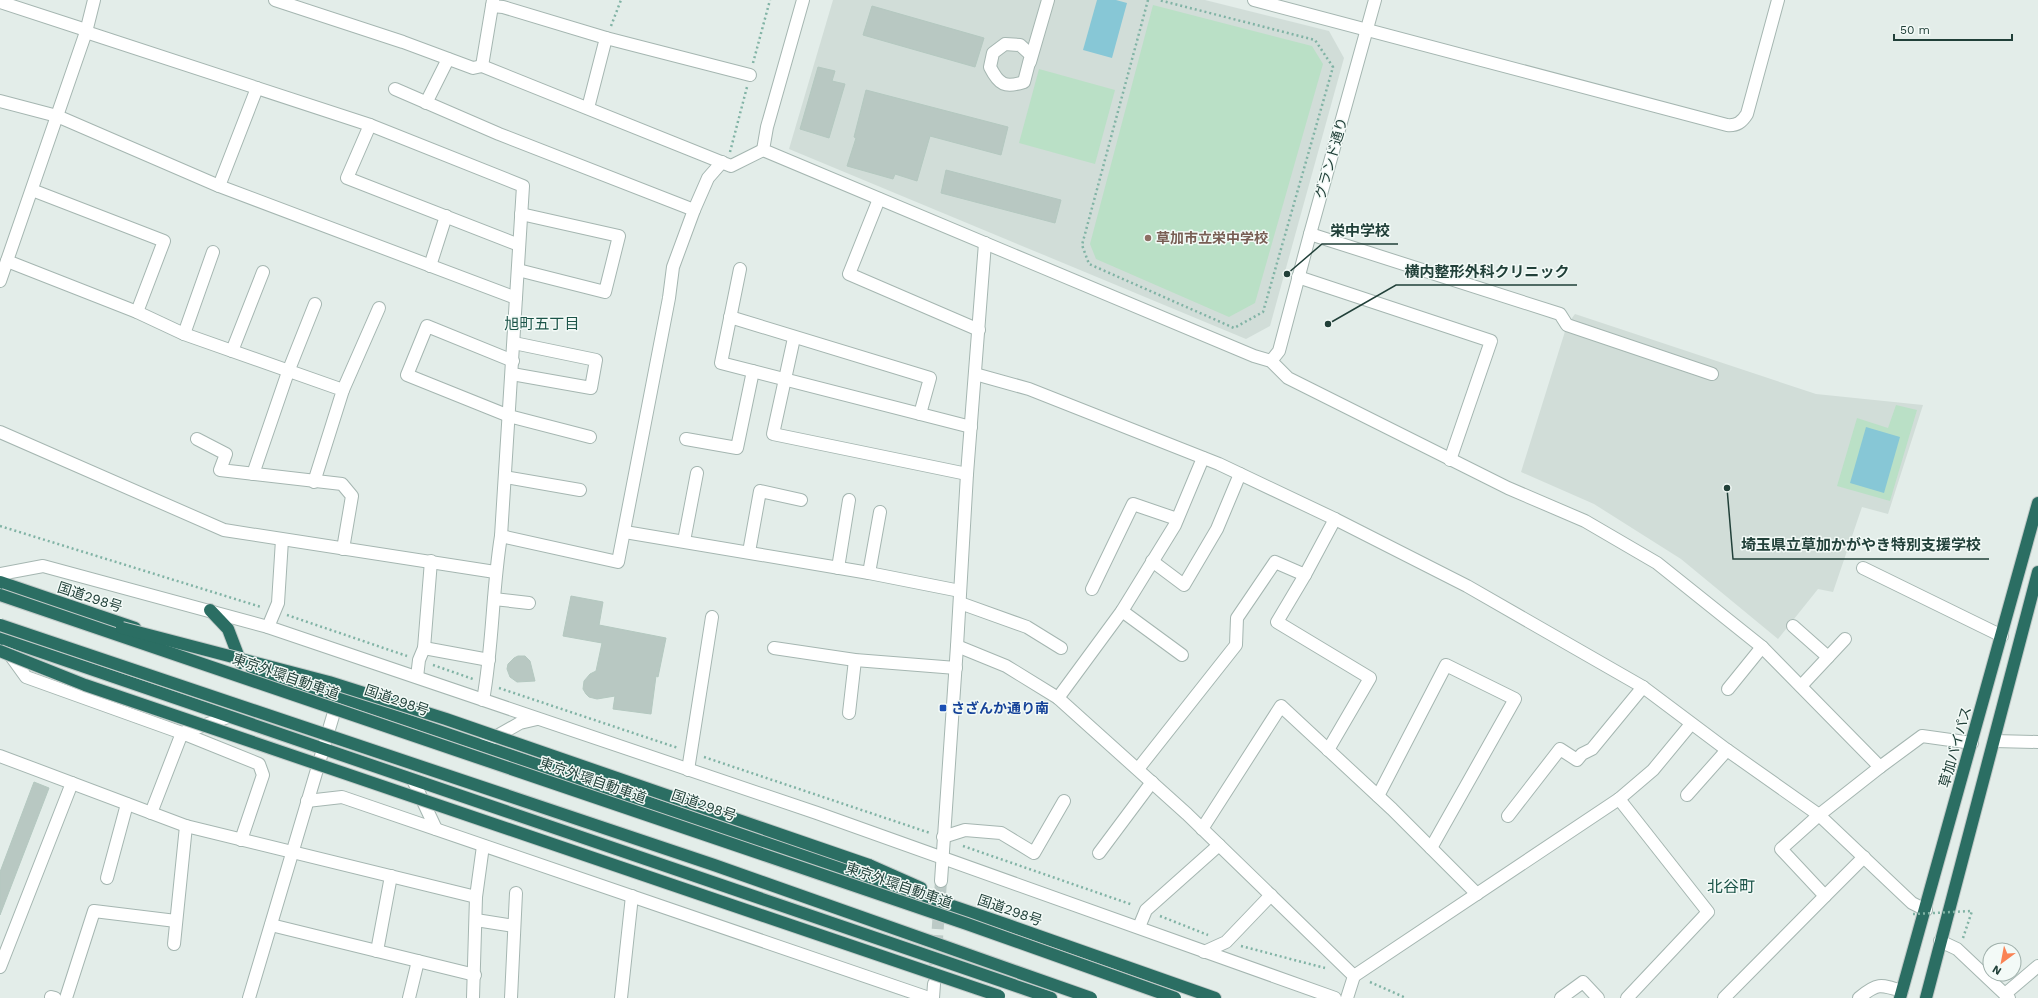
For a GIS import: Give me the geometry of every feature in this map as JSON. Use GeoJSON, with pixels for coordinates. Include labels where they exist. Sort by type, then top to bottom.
{"type":"FeatureCollection","features":[{"type":"Feature","properties":{"kind":"highway","name":"草加バイパス"},"geometry":{"type":"LineString","coordinates":[[1901,994],[1926,910],[2038,503]]}},
{"type":"Feature","properties":{"kind":"highway"},"geometry":{"type":"LineString","coordinates":[[1926,998],[2038,572]]}},
{"type":"Feature","properties":{"kind":"highway","name":"国道298号"},"geometry":{"type":"LineString","coordinates":[[0,582],[339,696],[481,746],[1008,925],[1215,998]]}},
{"type":"Feature","properties":{"kind":"highway","name":"東京外環自動車道"},"geometry":{"type":"LineString","coordinates":[[0,594],[945,916],[1175,998]]}},
{"type":"Feature","properties":{"kind":"highway"},"geometry":{"type":"LineString","coordinates":[[26,603],[329,682],[446,719],[869,865],[1008,925]]}},
{"type":"Feature","properties":{"kind":"highway"},"geometry":{"type":"LineString","coordinates":[[210,610],[228,630],[241,664]]}},
{"type":"Feature","properties":{"kind":"highway"},"geometry":{"type":"LineString","coordinates":[[0,625],[714,865],[1091,998]]}},
{"type":"Feature","properties":{"kind":"highway"},"geometry":{"type":"LineString","coordinates":[[0,638],[413,780],[740,889],[1051,998]]}},
{"type":"Feature","properties":{"kind":"highway"},"geometry":{"type":"LineString","coordinates":[[0,651],[85,685],[1002,997]]}},
{"type":"Feature","properties":{"kind":"street"},"geometry":{"type":"LineString","coordinates":[[0,278],[32,190],[86,31],[94,0]]}},
{"type":"Feature","properties":{"kind":"street"},"geometry":{"type":"LineString","coordinates":[[275,0],[403,42],[473,68],[482,66],[727,164]]}},
{"type":"Feature","properties":{"kind":"street"},"geometry":{"type":"LineString","coordinates":[[763,150],[803,0]]}},
{"type":"Feature","properties":{"kind":"street"},"geometry":{"type":"LineString","coordinates":[[1028,69],[1048,0]]}},
{"type":"Feature","properties":{"kind":"street"},"geometry":{"type":"LineString","coordinates":[[1254,0],[1727,125],[1735,125],[1743,121],[1747,114],[1778,0]]}},
{"type":"Feature","properties":{"kind":"street","name":"グランド通り"},"geometry":{"type":"LineString","coordinates":[[1271,360],[1279,351],[1375,0]]}},
{"type":"Feature","properties":{"kind":"street"},"geometry":{"type":"LineString","coordinates":[[0,2],[370,125],[523,186],[505,477],[500,536],[495,572],[489,660],[483,700]]}},
{"type":"Feature","properties":{"kind":"street"},"geometry":{"type":"LineString","coordinates":[[482,66],[493,3],[606,38],[750,75]]}},
{"type":"Feature","properties":{"kind":"street"},"geometry":{"type":"LineString","coordinates":[[588,108],[606,38]]}},
{"type":"Feature","properties":{"kind":"street"},"geometry":{"type":"LineString","coordinates":[[426,103],[448,59]]}},
{"type":"Feature","properties":{"kind":"street"},"geometry":{"type":"LineString","coordinates":[[219,186],[257,88]]}},
{"type":"Feature","properties":{"kind":"street"},"geometry":{"type":"LineString","coordinates":[[395,89],[500,134],[694,210]]}},
{"type":"Feature","properties":{"kind":"street"},"geometry":{"type":"LineString","coordinates":[[0,101],[57,116],[219,186],[516,298]]}},
{"type":"Feature","properties":{"kind":"street"},"geometry":{"type":"LineString","coordinates":[[370,125],[347,178],[519,245]]}},
{"type":"Feature","properties":{"kind":"street"},"geometry":{"type":"LineString","coordinates":[[500,536],[618,562],[668,306],[673,267],[694,210],[708,178],[727,164],[763,150],[1246,353],[1271,360],[1288,378],[1508,488],[1585,520],[1657,563],[1762,647],[1880,767]]}},
{"type":"Feature","properties":{"kind":"street"},"geometry":{"type":"LineString","coordinates":[[32,190],[164,241],[136,312]]}},
{"type":"Feature","properties":{"kind":"street"},"geometry":{"type":"LineString","coordinates":[[879,199],[849,274],[979,330]]}},
{"type":"Feature","properties":{"kind":"street"},"geometry":{"type":"LineString","coordinates":[[518,270],[605,292],[619,236],[521,214]]}},
{"type":"Feature","properties":{"kind":"street"},"geometry":{"type":"LineString","coordinates":[[430,266],[446,216]]}},
{"type":"Feature","properties":{"kind":"street"},"geometry":{"type":"LineString","coordinates":[[1310,234],[1560,314],[1567,325],[1712,374]]}},
{"type":"Feature","properties":{"kind":"street"},"geometry":{"type":"LineString","coordinates":[[941,881],[956,668],[967,474],[985,244]]}},
{"type":"Feature","properties":{"kind":"street"},"geometry":{"type":"LineString","coordinates":[[184,334],[213,252]]}},
{"type":"Feature","properties":{"kind":"street"},"geometry":{"type":"LineString","coordinates":[[7,261],[136,312],[184,334],[288,372],[343,390]]}},
{"type":"Feature","properties":{"kind":"street"},"geometry":{"type":"LineString","coordinates":[[740,269],[721,363],[971,427]]}},
{"type":"Feature","properties":{"kind":"street"},"geometry":{"type":"LineString","coordinates":[[232,351],[263,272]]}},
{"type":"Feature","properties":{"kind":"street"},"geometry":{"type":"LineString","coordinates":[[1298,277],[1491,341],[1450,460]]}},
{"type":"Feature","properties":{"kind":"street"},"geometry":{"type":"LineString","coordinates":[[253,474],[288,372],[315,304]]}},
{"type":"Feature","properties":{"kind":"street"},"geometry":{"type":"LineString","coordinates":[[314,482],[343,390],[379,308]]}},
{"type":"Feature","properties":{"kind":"street"},"geometry":{"type":"LineString","coordinates":[[730,317],[794,338],[930,378],[920,414]]}},
{"type":"Feature","properties":{"kind":"street"},"geometry":{"type":"LineString","coordinates":[[513,360],[427,326],[407,375],[509,416],[590,437]]}},
{"type":"Feature","properties":{"kind":"street"},"geometry":{"type":"LineString","coordinates":[[794,338],[773,434],[967,474]]}},
{"type":"Feature","properties":{"kind":"street"},"geometry":{"type":"LineString","coordinates":[[512,374],[591,388],[596,360],[514,344]]}},
{"type":"Feature","properties":{"kind":"street"},"geometry":{"type":"LineString","coordinates":[[686,439],[737,448],[753,371]]}},
{"type":"Feature","properties":{"kind":"street"},"geometry":{"type":"LineString","coordinates":[[975,374],[1029,389],[1203,458],[1335,519],[1467,586],[1643,687],[1727,750],[1819,815],[1912,903],[1926,910]]}},
{"type":"Feature","properties":{"kind":"street"},"geometry":{"type":"LineString","coordinates":[[0,432],[224,530],[495,572]]}},
{"type":"Feature","properties":{"kind":"street"},"geometry":{"type":"LineString","coordinates":[[197,439],[226,454],[220,470],[314,482],[342,484],[352,496],[342,549]]}},
{"type":"Feature","properties":{"kind":"street"},"geometry":{"type":"LineString","coordinates":[[1058,698],[1122,611],[1177,519],[1203,458]]}},
{"type":"Feature","properties":{"kind":"street"},"geometry":{"type":"LineString","coordinates":[[684,541],[698,473]]}},
{"type":"Feature","properties":{"kind":"street"},"geometry":{"type":"LineString","coordinates":[[1152,561],[1184,585],[1217,529],[1240,474]]}},
{"type":"Feature","properties":{"kind":"street"},"geometry":{"type":"LineString","coordinates":[[505,477],[580,490]]}},
{"type":"Feature","properties":{"kind":"street"},"geometry":{"type":"LineString","coordinates":[[749,552],[760,491],[801,500]]}},
{"type":"Feature","properties":{"kind":"street"},"geometry":{"type":"LineString","coordinates":[[838,568],[849,500]]}},
{"type":"Feature","properties":{"kind":"street"},"geometry":{"type":"LineString","coordinates":[[1092,589],[1133,504],[1177,519]]}},
{"type":"Feature","properties":{"kind":"street"},"geometry":{"type":"LineString","coordinates":[[870,573],[880,512]]}},
{"type":"Feature","properties":{"kind":"street"},"geometry":{"type":"LineString","coordinates":[[1328,750],[1370,678],[1277,622],[1335,519]]}},
{"type":"Feature","properties":{"kind":"street"},"geometry":{"type":"LineString","coordinates":[[625,532],[870,573],[960,597],[1027,627],[1061,648]]}},
{"type":"Feature","properties":{"kind":"street"},"geometry":{"type":"LineString","coordinates":[[268,627],[278,603],[282,540]]}},
{"type":"Feature","properties":{"kind":"street"},"geometry":{"type":"LineString","coordinates":[[417,677],[419,660],[424,648],[431,561]]}},
{"type":"Feature","properties":{"kind":"street"},"geometry":{"type":"LineString","coordinates":[[1138,769],[1236,645],[1237,618],[1275,562],[1305,574]]}},
{"type":"Feature","properties":{"kind":"street"},"geometry":{"type":"LineString","coordinates":[[0,574],[43,566],[210,610],[268,627],[537,719],[575,730],[942,857],[1335,998]]}},
{"type":"Feature","properties":{"kind":"street"},"geometry":{"type":"LineString","coordinates":[[1863,568],[2002,636]]}},
{"type":"Feature","properties":{"kind":"street"},"geometry":{"type":"LineString","coordinates":[[494,599],[529,603]]}},
{"type":"Feature","properties":{"kind":"street"},"geometry":{"type":"LineString","coordinates":[[1122,611],[1182,656]]}},
{"type":"Feature","properties":{"kind":"street"},"geometry":{"type":"LineString","coordinates":[[688,770],[712,617]]}},
{"type":"Feature","properties":{"kind":"street"},"geometry":{"type":"LineString","coordinates":[[1793,626],[1828,657]]}},
{"type":"Feature","properties":{"kind":"street"},"geometry":{"type":"LineString","coordinates":[[1801,686],[1845,639]]}},
{"type":"Feature","properties":{"kind":"street"},"geometry":{"type":"LineString","coordinates":[[0,642],[26,676],[182,733],[259,764],[262,775],[242,840]]}},
{"type":"Feature","properties":{"kind":"street"},"geometry":{"type":"LineString","coordinates":[[957,646],[1006,666],[1058,698],[1152,782],[1354,976]]}},
{"type":"Feature","properties":{"kind":"street"},"geometry":{"type":"LineString","coordinates":[[1728,689],[1762,647]]}},
{"type":"Feature","properties":{"kind":"street"},"geometry":{"type":"LineString","coordinates":[[424,648],[489,660]]}},
{"type":"Feature","properties":{"kind":"street"},"geometry":{"type":"LineString","coordinates":[[774,648],[855,660],[956,668]]}},
{"type":"Feature","properties":{"kind":"street"},"geometry":{"type":"LineString","coordinates":[[849,713],[855,660]]}},
{"type":"Feature","properties":{"kind":"street"},"geometry":{"type":"LineString","coordinates":[[1378,796],[1446,665],[1515,699],[1431,848]]}},
{"type":"Feature","properties":{"kind":"street"},"geometry":{"type":"LineString","coordinates":[[1508,816],[1560,750],[1577,760],[1582,754],[1592,749],[1643,687]]}},
{"type":"Feature","properties":{"kind":"street"},"geometry":{"type":"LineString","coordinates":[[249,998],[339,696]]}},
{"type":"Feature","properties":{"kind":"street"},"geometry":{"type":"LineString","coordinates":[[1202,829],[1281,706],[1378,796],[1477,894]]}},
{"type":"Feature","properties":{"kind":"street"},"geometry":{"type":"LineString","coordinates":[[151,813],[182,733],[228,717]]}},
{"type":"Feature","properties":{"kind":"street"},"geometry":{"type":"LineString","coordinates":[[481,746],[520,723],[537,719]]}},
{"type":"Feature","properties":{"kind":"street"},"geometry":{"type":"LineString","coordinates":[[1347,998],[1354,976],[1619,799],[1653,770],[1692,724]]}},
{"type":"Feature","properties":{"kind":"street"},"geometry":{"type":"LineString","coordinates":[[1825,896],[1781,849],[1819,815],[1922,736],[1972,743]]}},
{"type":"Feature","properties":{"kind":"street"},"geometry":{"type":"LineString","coordinates":[[1994,741],[2038,742]]}},
{"type":"Feature","properties":{"kind":"street"},"geometry":{"type":"LineString","coordinates":[[1687,795],[1727,750]]}},
{"type":"Feature","properties":{"kind":"street"},"geometry":{"type":"LineString","coordinates":[[0,756],[186,826],[476,897]]}},
{"type":"Feature","properties":{"kind":"street"},"geometry":{"type":"LineString","coordinates":[[413,780],[436,829]]}},
{"type":"Feature","properties":{"kind":"street"},"geometry":{"type":"LineString","coordinates":[[1099,853],[1152,782]]}},
{"type":"Feature","properties":{"kind":"street"},"geometry":{"type":"LineString","coordinates":[[0,968],[72,783]]}},
{"type":"Feature","properties":{"kind":"street"},"geometry":{"type":"LineString","coordinates":[[307,801],[342,797],[929,998]]}},
{"type":"Feature","properties":{"kind":"street"},"geometry":{"type":"LineString","coordinates":[[1619,799],[1708,912],[1627,998]]}},
{"type":"Feature","properties":{"kind":"street"},"geometry":{"type":"LineString","coordinates":[[943,836],[964,830],[1000,833],[1034,853],[1064,801]]}},
{"type":"Feature","properties":{"kind":"street"},"geometry":{"type":"LineString","coordinates":[[106,878],[127,804]]}},
{"type":"Feature","properties":{"kind":"street"},"geometry":{"type":"LineString","coordinates":[[174,944],[186,826]]}},
{"type":"Feature","properties":{"kind":"street"},"geometry":{"type":"LineString","coordinates":[[1139,927],[1146,910],[1219,845]]}},
{"type":"Feature","properties":{"kind":"street"},"geometry":{"type":"LineString","coordinates":[[473,998],[475,974],[476,897],[483,846]]}},
{"type":"Feature","properties":{"kind":"street"},"geometry":{"type":"LineString","coordinates":[[1724,998],[1864,857]]}},
{"type":"Feature","properties":{"kind":"street"},"geometry":{"type":"LineString","coordinates":[[377,951],[391,876]]}},
{"type":"Feature","properties":{"kind":"street"},"geometry":{"type":"LineString","coordinates":[[511,998],[516,893]]}},
{"type":"Feature","properties":{"kind":"street"},"geometry":{"type":"LineString","coordinates":[[621,998],[632,896]]}},
{"type":"Feature","properties":{"kind":"street"},"geometry":{"type":"LineString","coordinates":[[1204,952],[1226,942],[1271,896]]}},
{"type":"Feature","properties":{"kind":"street"},"geometry":{"type":"LineString","coordinates":[[66,998],[94,911],[176,921]]}},
{"type":"Feature","properties":{"kind":"street"},"geometry":{"type":"LineString","coordinates":[[476,920],[514,926]]}},
{"type":"Feature","properties":{"kind":"street"},"geometry":{"type":"LineString","coordinates":[[271,925],[475,974]]}},
{"type":"Feature","properties":{"kind":"street"},"geometry":{"type":"LineString","coordinates":[[1940,941],[1957,949],[2007,996],[2038,966]]}},
{"type":"Feature","properties":{"kind":"street"},"geometry":{"type":"LineString","coordinates":[[409,998],[418,961]]}},
{"type":"Feature","properties":{"kind":"street"},"geometry":{"type":"LineString","coordinates":[[1561,998],[1583,982],[1598,998]]}},
{"type":"Feature","properties":{"kind":"street"},"geometry":{"type":"LineString","coordinates":[[933,998],[934,984]]}},
{"type":"Feature","properties":{"kind":"street"},"geometry":{"type":"LineString","coordinates":[[1859,998],[1872,986],[1885,986],[1901,994]]}},
{"type":"Feature","properties":{"kind":"path"},"geometry":{"type":"LineString","coordinates":[[606,38],[621,0]]}},
{"type":"Feature","properties":{"kind":"path"},"geometry":{"type":"LineString","coordinates":[[1148,0],[1082,245],[1089,264],[1234,328],[1263,312],[1333,67],[1316,40],[1159,0]]}},
{"type":"Feature","properties":{"kind":"path"},"geometry":{"type":"LineString","coordinates":[[1914,914],[1972,911],[1962,941]]}},
{"type":"Feature","properties":{"kind":"shaded area","name":"草加市立栄中学校"},"geometry":{"type":"Polygon","coordinates":[[[833,0],[1205,0],[1329,31],[1344,58],[1270,326],[1246,339],[789,149],[833,0]]]}},
{"type":"Feature","properties":{"kind":"shaded area"},"geometry":{"type":"Polygon","coordinates":[[[1575,314],[1816,394],[1923,405],[1888,514],[1862,507],[1833,592],[1818,589],[1778,639],[1681,559],[1594,504],[1521,472],[1567,325],[1575,314]]]}},
{"type":"Feature","properties":{"kind":"green space"},"geometry":{"type":"Polygon","coordinates":[[[1153,5],[1312,46],[1323,64],[1255,303],[1229,317],[1096,259],[1090,244],[1153,5]]]}},
{"type":"Feature","properties":{"kind":"green space"},"geometry":{"type":"Polygon","coordinates":[[[1039,69],[1115,90],[1095,164],[1019,143],[1039,69]]]}},
{"type":"Feature","properties":{"kind":"green space"},"geometry":{"type":"Polygon","coordinates":[[[1896,405],[1917,410],[1890,501],[1837,486],[1857,418],[1888,428],[1896,405]]]}},
{"type":"Feature","properties":{"kind":"water"},"geometry":{"type":"Polygon","coordinates":[[[1097,0],[1116,0],[1127,3],[1112,58],[1083,50],[1097,0]]]}},
{"type":"Feature","properties":{"kind":"water"},"geometry":{"type":"Polygon","coordinates":[[[1866,427],[1900,437],[1884,493],[1850,483],[1866,427]]]}},
{"type":"Feature","properties":{"kind":"building"},"geometry":{"type":"Polygon","coordinates":[[[872,6],[984,38],[975,67],[863,35],[872,6]]]}},
{"type":"Feature","properties":{"kind":"building"},"geometry":{"type":"Polygon","coordinates":[[[818,67],[835,71],[832,81],[845,84],[829,138],[800,129],[818,67]]]}},
{"type":"Feature","properties":{"kind":"building"},"geometry":{"type":"Polygon","coordinates":[[[866,90],[1008,127],[1001,155],[930,136],[917,181],[895,174],[893,179],[847,166],[856,138],[854,137],[866,90]]]}},
{"type":"Feature","properties":{"kind":"building"},"geometry":{"type":"Polygon","coordinates":[[[946,170],[1061,200],[1055,223],[941,193],[946,170]]]}},
{"type":"Feature","properties":{"kind":"building"},"geometry":{"type":"Polygon","coordinates":[[[571,596],[603,602],[599,625],[666,638],[658,677],[656,676],[651,714],[613,709],[615,696],[597,699],[589,697],[586,694],[583,689],[584,681],[590,674],[596,671],[602,643],[563,636],[571,596]]]}},
{"type":"Feature","properties":{"kind":"building"},"geometry":{"type":"Polygon","coordinates":[[[518,656],[525,656],[530,661],[535,681],[517,682],[510,677],[507,669],[508,664],[518,656]]]}},
{"type":"Feature","properties":{"kind":"building"},"geometry":{"type":"Polygon","coordinates":[[[34,782],[49,788],[0,915],[0,872],[34,782]]]}},
{"type":"Feature","properties":{"kind":"tunnel"},"geometry":{"type":"LineString","coordinates":[[934,983],[941,881]]}},
{"type":"Feature","properties":{"kind":"place","name":"草加市立栄中学校"},"geometry":{"type":"Point","coordinates":[1148,238]}},
{"type":"Feature","properties":{"kind":"place","name":"栄中学校"},"geometry":{"type":"Point","coordinates":[1287,274]}},
{"type":"Feature","properties":{"kind":"place","name":"横内整形外科クリニック"},"geometry":{"type":"Point","coordinates":[1328,324]}},
{"type":"Feature","properties":{"kind":"place","name":"埼玉県立草加かがやき特別支援学校"},"geometry":{"type":"Point","coordinates":[1727,488]}},
{"type":"Feature","properties":{"kind":"place","name":"さざんか通り南"},"geometry":{"type":"Point","coordinates":[943,708]}},
{"type":"Feature","properties":{"kind":"district","name":"旭町五丁目"},"geometry":{"type":"Point","coordinates":[542,324]}},
{"type":"Feature","properties":{"kind":"district","name":"北谷町"},"geometry":{"type":"Point","coordinates":[1731,886]}}]}
